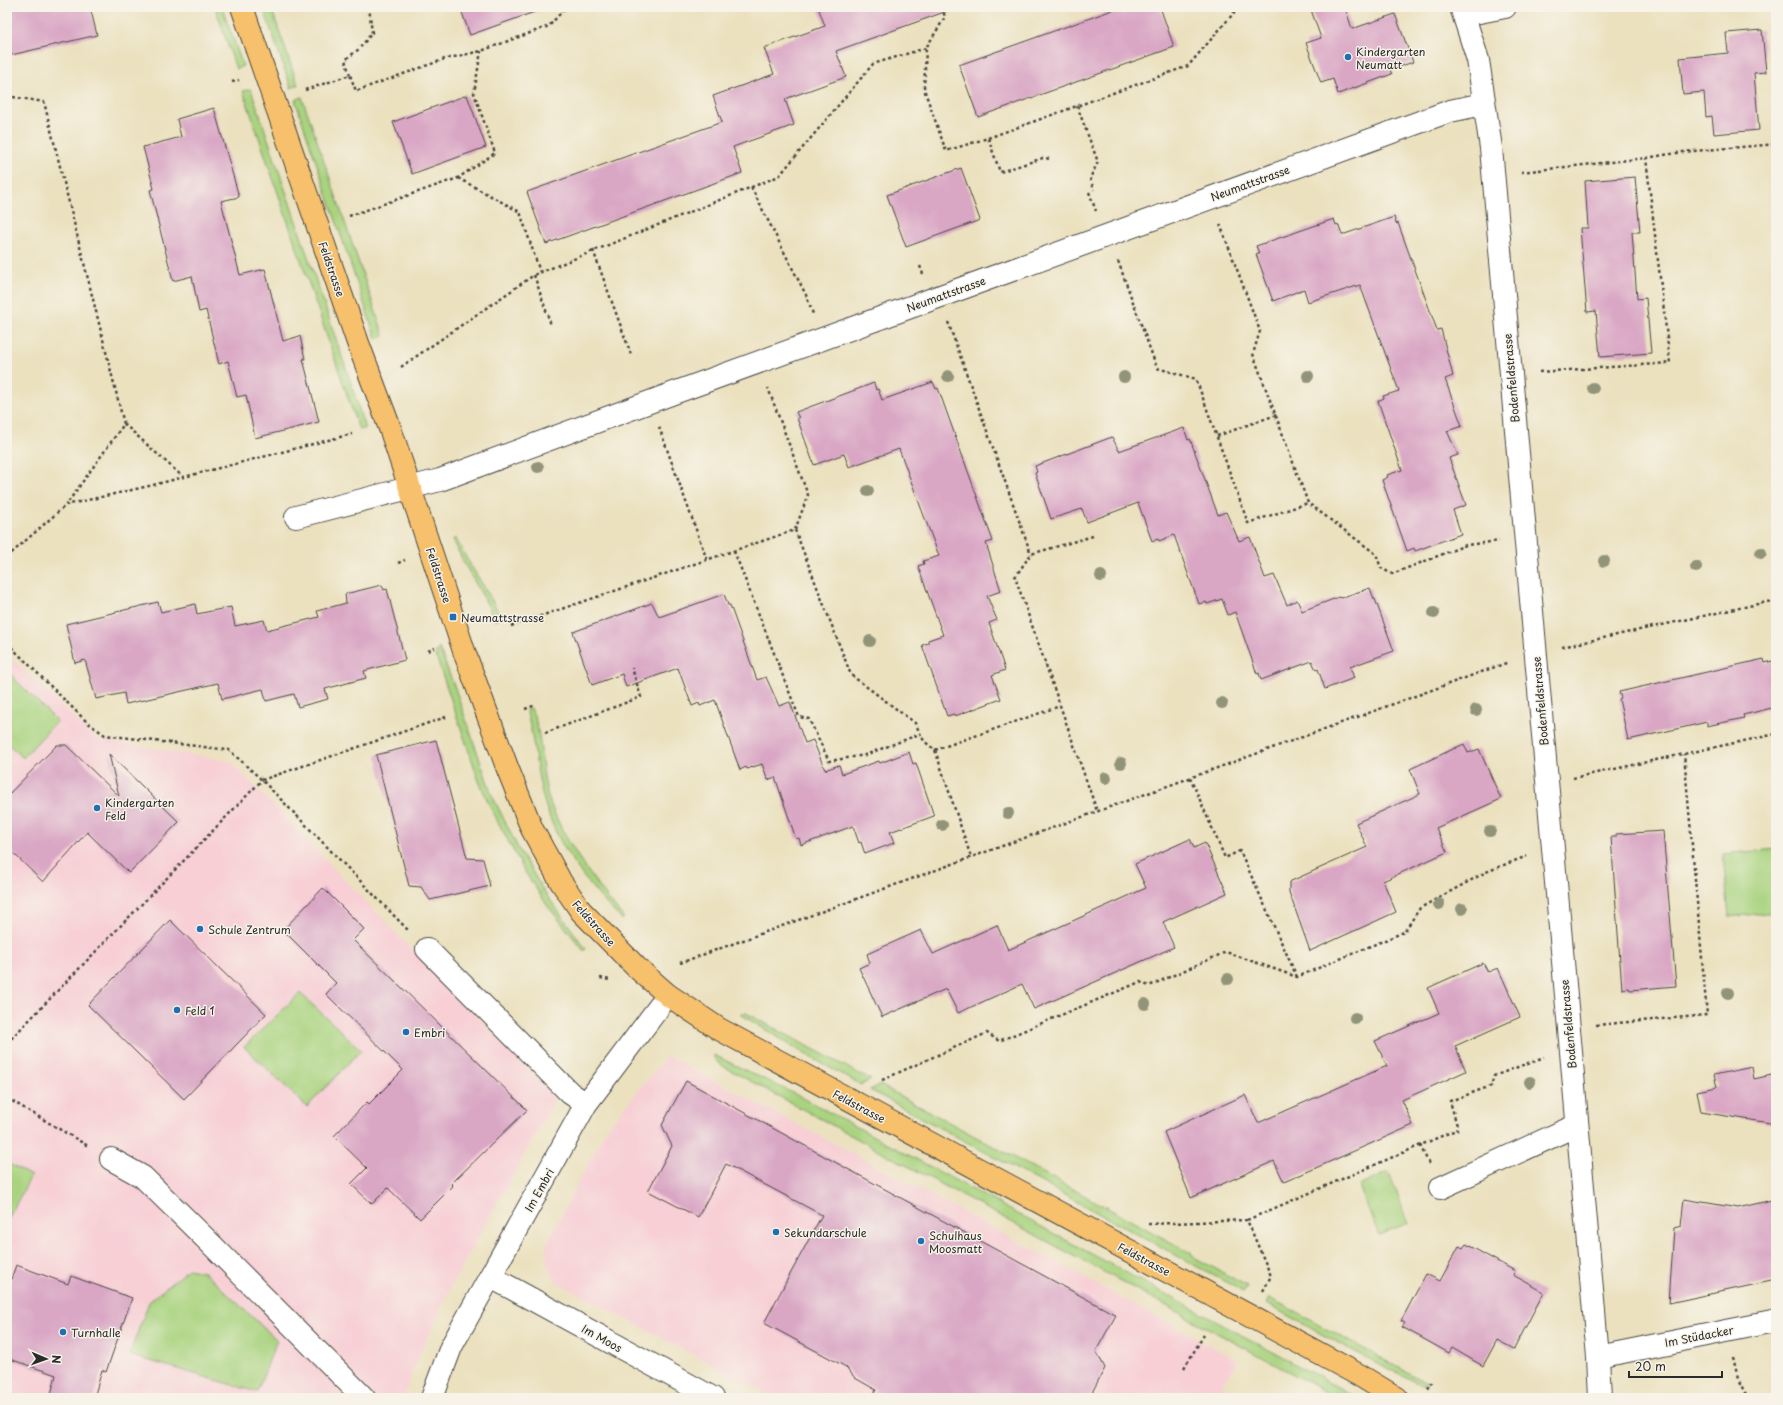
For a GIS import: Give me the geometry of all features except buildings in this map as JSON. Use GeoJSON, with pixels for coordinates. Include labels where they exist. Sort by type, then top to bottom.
{"type":"FeatureCollection","features":[{"type":"Feature","properties":{"kind":"main road","name":"Feldstrasse"},"geometry":{"type":"LineString","coordinates":[[242,7],[410,489],[465,654],[507,767],[532,829],[561,882],[581,911],[636,967],[668,995],[726,1033],[1358,1375],[1397,1398]]}},
{"type":"Feature","properties":{"kind":"street"},"geometry":{"type":"LineString","coordinates":[[1463,11],[1505,7]]}},
{"type":"Feature","properties":{"kind":"street","name":"Bodenfeldstrasse"},"geometry":{"type":"LineString","coordinates":[[1463,11],[1478,60],[1490,148],[1570,1037],[1598,1357],[1600,1398]]}},
{"type":"Feature","properties":{"kind":"street","name":"Neumattstrasse"},"geometry":{"type":"LineString","coordinates":[[296,517],[410,489],[440,480],[649,402],[1450,111],[1483,104]]}},
{"type":"Feature","properties":{"kind":"street"},"geometry":{"type":"LineString","coordinates":[[427,949],[570,1093],[586,1104]]}},
{"type":"Feature","properties":{"kind":"street","name":"Im Embri"},"geometry":{"type":"LineString","coordinates":[[432,1398],[451,1347],[586,1104],[668,995]]}},
{"type":"Feature","properties":{"kind":"street"},"geometry":{"type":"LineString","coordinates":[[1440,1188],[1577,1125]]}},
{"type":"Feature","properties":{"kind":"street"},"geometry":{"type":"LineString","coordinates":[[111,1159],[143,1178],[210,1243],[364,1398]]}},
{"type":"Feature","properties":{"kind":"street","name":"Im Moos"},"geometry":{"type":"LineString","coordinates":[[491,1277],[713,1398]]}},
{"type":"Feature","properties":{"kind":"street","name":"Im Stüdacker"},"geometry":{"type":"LineString","coordinates":[[1598,1357],[1776,1321]]}},
{"type":"Feature","properties":{"kind":"path"},"geometry":{"type":"LineString","coordinates":[[369,7],[372,33],[359,49],[345,60],[356,91],[445,59],[481,51],[549,26],[566,7]]}},
{"type":"Feature","properties":{"kind":"path"},"geometry":{"type":"LineString","coordinates":[[942,7],[945,17],[926,48],[924,89],[946,151],[988,138],[1188,66],[1239,7]]}},
{"type":"Feature","properties":{"kind":"path"},"geometry":{"type":"LineString","coordinates":[[401,368],[534,274],[779,176],[873,64],[926,48]]}},
{"type":"Feature","properties":{"kind":"path"},"geometry":{"type":"LineString","coordinates":[[349,216],[458,178],[495,153],[474,93],[481,51]]}},
{"type":"Feature","properties":{"kind":"path"},"geometry":{"type":"LineString","coordinates":[[305,90],[350,75]]}},
{"type":"Feature","properties":{"kind":"path"},"geometry":{"type":"LineString","coordinates":[[7,96],[44,102],[124,424],[183,477]]}},
{"type":"Feature","properties":{"kind":"path"},"geometry":{"type":"LineString","coordinates":[[1077,106],[1098,162],[1090,178],[1094,190]]}},
{"type":"Feature","properties":{"kind":"path"},"geometry":{"type":"LineString","coordinates":[[988,138],[1000,172],[1043,158],[1052,159]]}},
{"type":"Feature","properties":{"kind":"path"},"geometry":{"type":"LineString","coordinates":[[1520,166],[1521,173],[1683,152],[1776,144]]}},
{"type":"Feature","properties":{"kind":"path"},"geometry":{"type":"LineString","coordinates":[[1511,374],[1670,363],[1646,158]]}},
{"type":"Feature","properties":{"kind":"path"},"geometry":{"type":"LineString","coordinates":[[458,178],[520,212],[540,272]]}},
{"type":"Feature","properties":{"kind":"path"},"geometry":{"type":"LineString","coordinates":[[751,187],[804,290]]}},
{"type":"Feature","properties":{"kind":"path"},"geometry":{"type":"LineString","coordinates":[[1219,223],[1260,331],[1253,354],[1308,503],[1376,554],[1380,568],[1392,574],[1466,545],[1525,539]]}},
{"type":"Feature","properties":{"kind":"path"},"geometry":{"type":"LineString","coordinates":[[1109,235],[1157,368],[1196,379],[1248,523],[1308,503]]}},
{"type":"Feature","properties":{"kind":"path"},"geometry":{"type":"LineString","coordinates":[[593,250],[632,357]]}},
{"type":"Feature","properties":{"kind":"path"},"geometry":{"type":"LineString","coordinates":[[534,274],[551,326]]}},
{"type":"Feature","properties":{"kind":"path"},"geometry":{"type":"LineString","coordinates":[[938,297],[1031,554]]}},
{"type":"Feature","properties":{"kind":"path"},"geometry":{"type":"LineString","coordinates":[[766,382],[808,495],[795,530],[851,675],[915,723],[924,741],[934,750],[971,858]]}},
{"type":"Feature","properties":{"kind":"path"},"geometry":{"type":"LineString","coordinates":[[649,402],[707,560]]}},
{"type":"Feature","properties":{"kind":"path"},"geometry":{"type":"LineString","coordinates":[[1217,436],[1276,415]]}},
{"type":"Feature","properties":{"kind":"path"},"geometry":{"type":"LineString","coordinates":[[7,557],[66,505],[124,424]]}},
{"type":"Feature","properties":{"kind":"path"},"geometry":{"type":"LineString","coordinates":[[66,505],[352,434]]}},
{"type":"Feature","properties":{"kind":"path"},"geometry":{"type":"LineString","coordinates":[[511,626],[795,530]]}},
{"type":"Feature","properties":{"kind":"path"},"geometry":{"type":"LineString","coordinates":[[1093,536],[1031,554],[1015,577],[1097,812]]}},
{"type":"Feature","properties":{"kind":"path"},"geometry":{"type":"LineString","coordinates":[[734,551],[799,717],[809,719],[828,761],[865,755],[920,734]]}},
{"type":"Feature","properties":{"kind":"path"},"geometry":{"type":"LineString","coordinates":[[680,963],[1515,660],[1536,658],[1566,646],[1776,600]]}},
{"type":"Feature","properties":{"kind":"path"},"geometry":{"type":"LineString","coordinates":[[496,622],[507,618]]}},
{"type":"Feature","properties":{"kind":"path"},"geometry":{"type":"LineString","coordinates":[[7,643],[88,723],[105,735],[229,750],[262,780],[427,949]]}},
{"type":"Feature","properties":{"kind":"path"},"geometry":{"type":"LineString","coordinates":[[545,733],[641,697],[632,668]]}},
{"type":"Feature","properties":{"kind":"path"},"geometry":{"type":"LineString","coordinates":[[525,708],[536,705]]}},
{"type":"Feature","properties":{"kind":"path"},"geometry":{"type":"LineString","coordinates":[[934,750],[1060,706]]}},
{"type":"Feature","properties":{"kind":"path"},"geometry":{"type":"LineString","coordinates":[[7,1043],[262,780],[449,716]]}},
{"type":"Feature","properties":{"kind":"path"},"geometry":{"type":"LineString","coordinates":[[1547,784],[1776,734]]}},
{"type":"Feature","properties":{"kind":"path"},"geometry":{"type":"LineString","coordinates":[[1148,1224],[1248,1220],[1458,1129],[1450,1101],[1491,1086],[1494,1076],[1570,1037],[1707,1015],[1684,754]]}},
{"type":"Feature","properties":{"kind":"path"},"geometry":{"type":"LineString","coordinates":[[1190,777],[1224,858],[1240,852],[1297,977]]}},
{"type":"Feature","properties":{"kind":"path"},"geometry":{"type":"LineString","coordinates":[[882,1080],[987,1033],[999,1041],[1140,982],[1150,986],[1226,952],[1297,977],[1404,932],[1420,908],[1486,872],[1531,855],[1552,842]]}},
{"type":"Feature","properties":{"kind":"path"},"geometry":{"type":"LineString","coordinates":[[7,1098],[111,1159]]}},
{"type":"Feature","properties":{"kind":"path"},"geometry":{"type":"LineString","coordinates":[[1248,1220],[1271,1276],[1249,1316]]}},
{"type":"Feature","properties":{"kind":"path"},"geometry":{"type":"LineString","coordinates":[[1726,1331],[1738,1378],[1748,1398]]}},
{"type":"Feature","properties":{"kind":"path"},"geometry":{"type":"LineString","coordinates":[[1184,1368],[1204,1335]]}},
{"type":"Feature","properties":{"kind":"path"},"geometry":{"type":"LineString","coordinates":[[1428,1389],[1431,1382]]}},
{"type":"Feature","properties":{"kind":"shaded area","name":"Schule Zentrum"},"geometry":{"type":"Polygon","coordinates":[[[7,654],[96,739],[230,761],[556,1098],[448,1292],[409,1378],[404,1398],[7,1398],[7,654]]]}},
{"type":"Feature","properties":{"kind":"shaded area","name":"Sekundarschule"},"geometry":{"type":"Polygon","coordinates":[[[667,1056],[886,1171],[1237,1360],[1216,1398],[775,1398],[556,1282],[546,1262],[546,1245],[605,1131],[667,1056]]]}},
{"type":"Feature","properties":{"kind":"green space"},"geometry":{"type":"Polygon","coordinates":[[[215,7],[222,7],[243,66],[236,69],[215,7]]]}},
{"type":"Feature","properties":{"kind":"green space"},"geometry":{"type":"Polygon","coordinates":[[[263,7],[271,7],[298,85],[291,88],[263,7]]]}},
{"type":"Feature","properties":{"kind":"green space"},"geometry":{"type":"Polygon","coordinates":[[[251,89],[352,386],[365,429],[359,429],[358,427],[243,91],[251,89]]]}},
{"type":"Feature","properties":{"kind":"green space"},"geometry":{"type":"Polygon","coordinates":[[[302,97],[384,336],[376,339],[295,100],[302,97]]]}},
{"type":"Feature","properties":{"kind":"green space"},"geometry":{"type":"Polygon","coordinates":[[[453,539],[456,539],[458,542],[496,607],[500,617],[498,620],[495,621],[457,550],[453,539]]]}},
{"type":"Feature","properties":{"kind":"green space"},"geometry":{"type":"Polygon","coordinates":[[[439,648],[455,688],[492,795],[518,848],[545,893],[586,949],[584,951],[547,905],[525,872],[492,811],[479,781],[436,656],[436,652],[439,648]]]}},
{"type":"Feature","properties":{"kind":"green space"},"geometry":{"type":"Polygon","coordinates":[[[7,671],[57,721],[23,758],[7,743],[7,671]]]}},
{"type":"Feature","properties":{"kind":"green space"},"geometry":{"type":"Polygon","coordinates":[[[531,708],[538,728],[547,792],[559,824],[579,858],[602,891],[624,918],[622,920],[584,877],[563,846],[554,829],[542,793],[526,709],[531,708]]]}},
{"type":"Feature","properties":{"kind":"green space"},"geometry":{"type":"Polygon","coordinates":[[[1776,849],[1776,912],[1729,917],[1723,854],[1776,849]]]}},
{"type":"Feature","properties":{"kind":"green space"},"geometry":{"type":"Polygon","coordinates":[[[300,993],[361,1050],[307,1107],[244,1047],[300,993]]]}},
{"type":"Feature","properties":{"kind":"green space"},"geometry":{"type":"Polygon","coordinates":[[[743,1012],[871,1080],[861,1085],[805,1054],[740,1014],[743,1012]]]}},
{"type":"Feature","properties":{"kind":"green space"},"geometry":{"type":"Polygon","coordinates":[[[714,1055],[805,1099],[1358,1398],[1337,1398],[719,1064],[714,1058],[714,1055]]]}},
{"type":"Feature","properties":{"kind":"green space"},"geometry":{"type":"Polygon","coordinates":[[[880,1085],[1191,1253],[1192,1256],[1247,1286],[1244,1292],[870,1090],[880,1085]]]}},
{"type":"Feature","properties":{"kind":"green space"},"geometry":{"type":"Polygon","coordinates":[[[7,1163],[31,1176],[7,1221],[7,1163]]]}},
{"type":"Feature","properties":{"kind":"green space"},"geometry":{"type":"Polygon","coordinates":[[[1389,1172],[1408,1223],[1379,1235],[1359,1186],[1389,1172]]]}},
{"type":"Feature","properties":{"kind":"green space"},"geometry":{"type":"Polygon","coordinates":[[[188,1269],[204,1272],[277,1340],[257,1392],[129,1355],[149,1302],[188,1269]]]}},
{"type":"Feature","properties":{"kind":"green space"},"geometry":{"type":"Polygon","coordinates":[[[1270,1298],[1426,1383],[1424,1386],[1343,1346],[1267,1304],[1270,1298]]]}},
{"type":"Feature","properties":{"kind":"place","name":"Kindergarten Neumatt"},"geometry":{"type":"Point","coordinates":[1348,57]}},
{"type":"Feature","properties":{"kind":"place","name":"Neumattstrasse"},"geometry":{"type":"Point","coordinates":[453,617]}},
{"type":"Feature","properties":{"kind":"place","name":"Kindergarten Feld"},"geometry":{"type":"Point","coordinates":[97,808]}},
{"type":"Feature","properties":{"kind":"place","name":"Schule Zentrum"},"geometry":{"type":"Point","coordinates":[200,929]}},
{"type":"Feature","properties":{"kind":"place","name":"Feld 1"},"geometry":{"type":"Point","coordinates":[177,1010]}},
{"type":"Feature","properties":{"kind":"place","name":"Embri"},"geometry":{"type":"Point","coordinates":[406,1032]}},
{"type":"Feature","properties":{"kind":"place","name":"Sekundarschule"},"geometry":{"type":"Point","coordinates":[776,1232]}},
{"type":"Feature","properties":{"kind":"place","name":"Schulhaus Moosmatt"},"geometry":{"type":"Point","coordinates":[921,1241]}},
{"type":"Feature","properties":{"kind":"place","name":"Turnhalle"},"geometry":{"type":"Point","coordinates":[63,1332]}}]}
